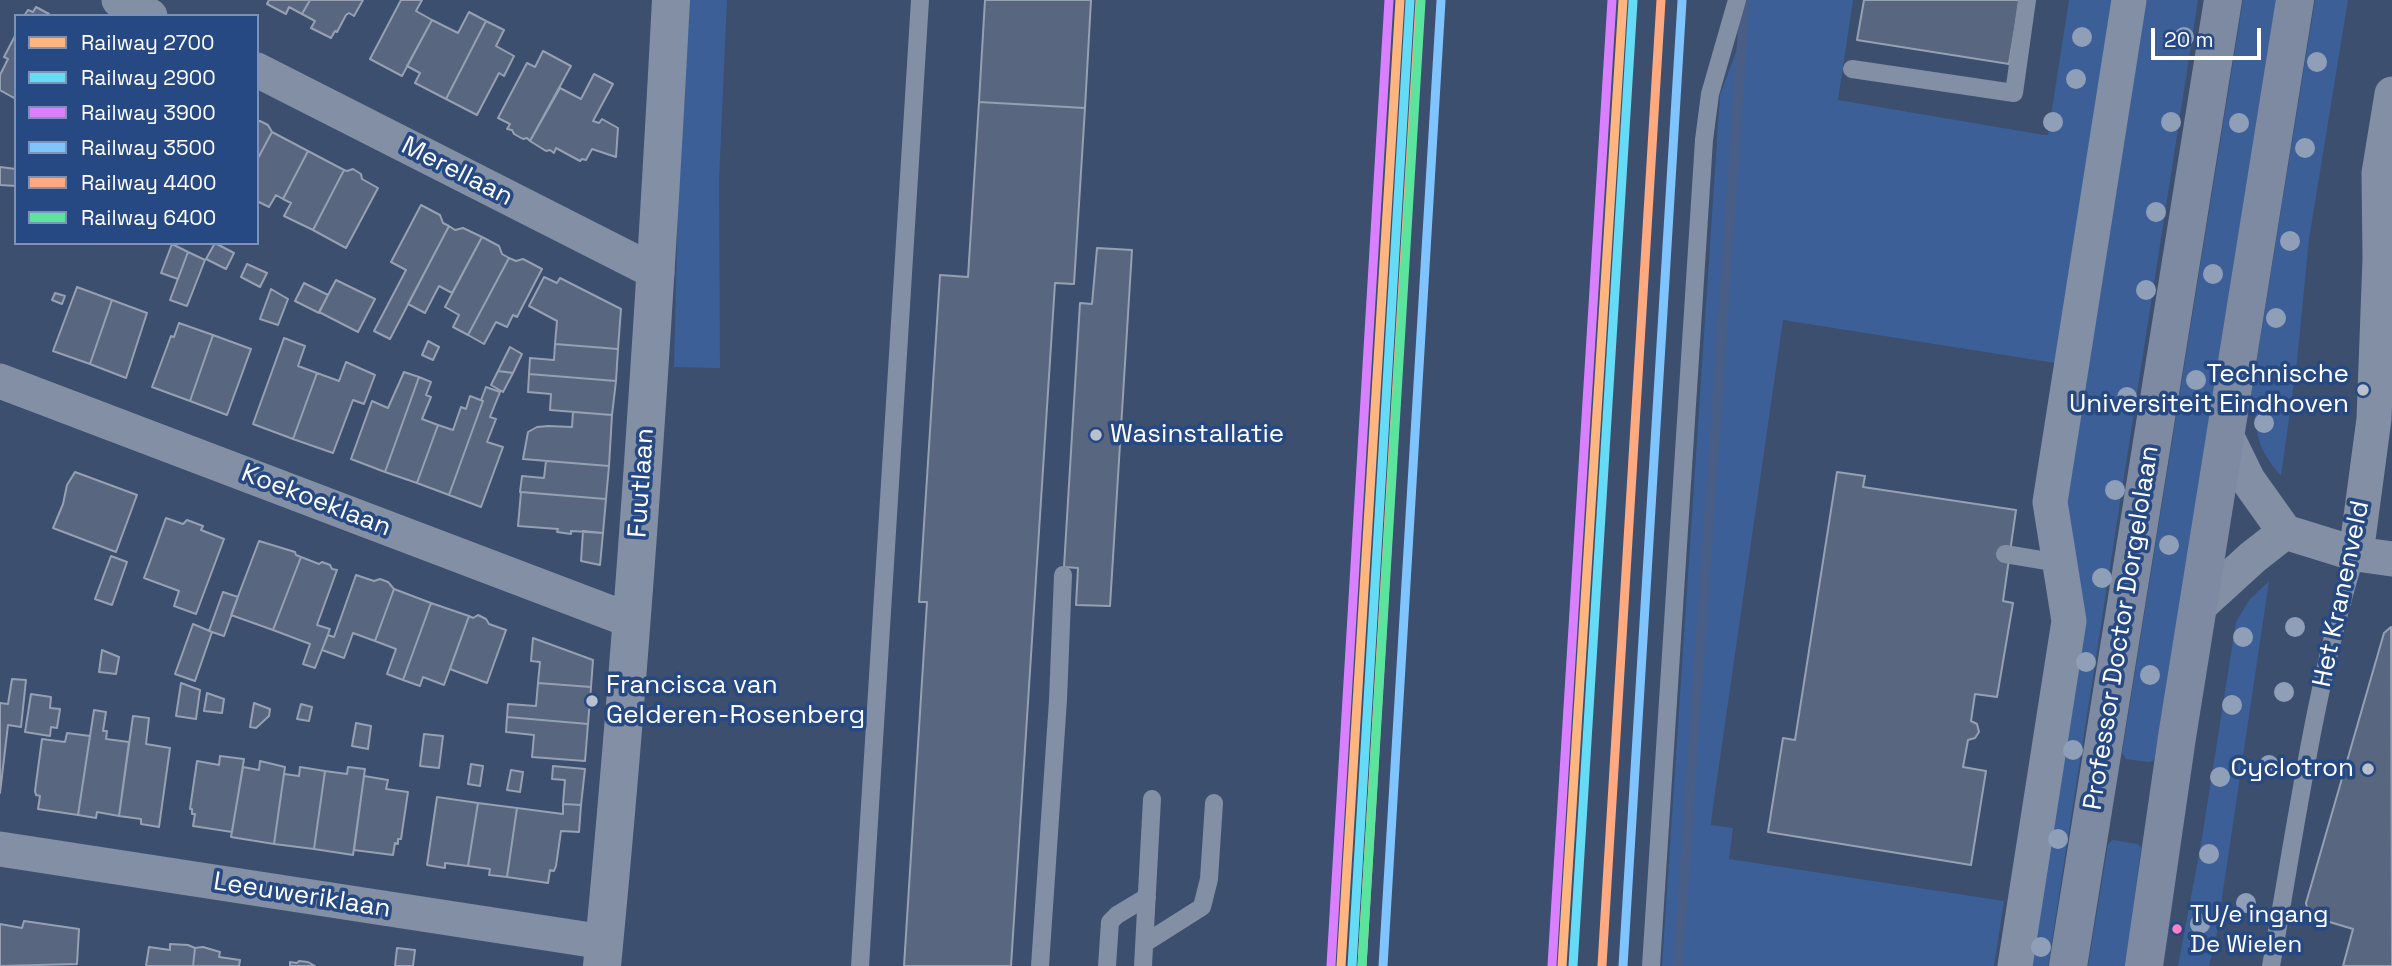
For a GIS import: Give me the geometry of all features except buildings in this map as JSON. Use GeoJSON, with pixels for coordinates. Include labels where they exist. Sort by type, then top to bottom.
{"type":"FeatureCollection","features":[{"type":"Feature","properties":{"kind":"main road","name":"Professor Doctor Dorgelolaan"},"geometry":{"type":"LineString","coordinates":[[2068,966],[2222,0]]}},
{"type":"Feature","properties":{"kind":"main road"},"geometry":{"type":"LineString","coordinates":[[2144,966],[2197,608],[2295,0]]}},
{"type":"Feature","properties":{"kind":"street"},"geometry":{"type":"LineString","coordinates":[[119,0],[146,14]]}},
{"type":"Feature","properties":{"kind":"street","name":"Fuutlaan"},"geometry":{"type":"LineString","coordinates":[[603,954],[632,621],[657,273],[671,0]]}},
{"type":"Feature","properties":{"kind":"street","name":"Professor Doctor Dorgelolaan"},"geometry":{"type":"LineString","coordinates":[[2015,966],[2069,621],[2050,502],[2129,0]]}},
{"type":"Feature","properties":{"kind":"street","name":"Merellaan"},"geometry":{"type":"LineString","coordinates":[[259,71],[657,273]]}},
{"type":"Feature","properties":{"kind":"street","name":"Het Kranenveld"},"geometry":{"type":"LineString","coordinates":[[2356,554],[2374,419],[2380,259],[2379,173],[2392,94]]}},
{"type":"Feature","properties":{"kind":"street","name":"Koekoeklaan"},"geometry":{"type":"LineString","coordinates":[[0,381],[632,621]]}},
{"type":"Feature","properties":{"kind":"street"},"geometry":{"type":"LineString","coordinates":[[2225,433],[2248,480],[2285,532],[2356,554],[2392,559]]}},
{"type":"Feature","properties":{"kind":"street"},"geometry":{"type":"LineString","coordinates":[[2197,608],[2285,532]]}},
{"type":"Feature","properties":{"kind":"street","name":"Leeuweriklaan"},"geometry":{"type":"LineString","coordinates":[[0,849],[603,954]]}},
{"type":"Feature","properties":{"kind":"lane"},"geometry":{"type":"LineString","coordinates":[[860,966],[920,0]]}},
{"type":"Feature","properties":{"kind":"lane"},"geometry":{"type":"LineString","coordinates":[[1651,966],[1704,140],[1713,82],[1737,0]]}},
{"type":"Feature","properties":{"kind":"lane"},"geometry":{"type":"LineString","coordinates":[[1852,69],[2014,93],[2027,0]]}},
{"type":"Feature","properties":{"kind":"lane"},"geometry":{"type":"LineString","coordinates":[[2005,554],[2059,562]]}},
{"type":"Feature","properties":{"kind":"lane","name":"Het Kranenveld"},"geometry":{"type":"LineString","coordinates":[[2271,966],[2323,676],[2356,554]]}},
{"type":"Feature","properties":{"kind":"lane"},"geometry":{"type":"LineString","coordinates":[[1040,966],[1058,700],[1063,575]]}},
{"type":"Feature","properties":{"kind":"lane"},"geometry":{"type":"LineString","coordinates":[[1143,966],[1152,799]]}},
{"type":"Feature","properties":{"kind":"lane"},"geometry":{"type":"LineString","coordinates":[[1145,943],[1202,908],[1209,879],[1214,803]]}},
{"type":"Feature","properties":{"kind":"lane"},"geometry":{"type":"LineString","coordinates":[[1107,966],[1110,922],[1147,897]]}},
{"type":"Feature","properties":{"kind":"shaded area"},"geometry":{"type":"Polygon","coordinates":[[[680,0],[727,0],[719,181],[720,368],[674,367],[680,0]]]}},
{"type":"Feature","properties":{"kind":"shaded area"},"geometry":{"type":"Polygon","coordinates":[[[1749,0],[1853,0],[1838,100],[2048,135],[2069,0],[2113,0],[2055,363],[1783,320],[1712,814],[1711,825],[1733,828],[1729,859],[2004,901],[1994,966],[1662,966],[1720,95],[1748,20],[1749,0]]]}},
{"type":"Feature","properties":{"kind":"shaded area"},"geometry":{"type":"Polygon","coordinates":[[[2144,0],[2198,0],[2048,966],[2026,966],[2065,502],[2144,0]]]}},
{"type":"Feature","properties":{"kind":"shaded area"},"geometry":{"type":"Polygon","coordinates":[[[2243,0],[2276,0],[2155,756],[2153,761],[2148,762],[2126,759],[2122,753],[2243,0]]]}},
{"type":"Feature","properties":{"kind":"shaded area"},"geometry":{"type":"Polygon","coordinates":[[[2315,0],[2348,0],[2309,239],[2297,361],[2281,476],[2264,452],[2258,437],[2255,409],[2249,408],[2315,0]]]}},
{"type":"Feature","properties":{"kind":"shaded area"},"geometry":{"type":"Polygon","coordinates":[[[2269,581],[2216,938],[2209,966],[2178,966],[2201,844],[2236,622],[2250,599],[2269,581]]]}},
{"type":"Feature","properties":{"kind":"shaded area"},"geometry":{"type":"Polygon","coordinates":[[[2113,840],[2141,847],[2126,966],[2088,966],[2108,844],[2113,840]]]}},
{"type":"Feature","properties":{"kind":"waterway"},"geometry":{"type":"LineString","coordinates":[[1678,966],[1745,0]]}},
{"type":"Feature","properties":{"kind":"rail line","name":"3900"},"geometry":{"type":"LineString","coordinates":[[1331,965],[1389,0]]}},
{"type":"Feature","properties":{"kind":"rail line","name":"2700"},"geometry":{"type":"LineString","coordinates":[[1341,966],[1400,0]]}},
{"type":"Feature","properties":{"kind":"rail line","name":"4400"},"geometry":{"type":"LineString","coordinates":[[1362,965],[1420,0]]}},
{"type":"Feature","properties":{"kind":"rail line","name":"3900"},"geometry":{"type":"LineString","coordinates":[[1552,965],[1612,0]]}},
{"type":"Feature","properties":{"kind":"rail line","name":"2700"},"geometry":{"type":"LineString","coordinates":[[1562,966],[1623,0]]}},
{"type":"Feature","properties":{"kind":"rail line","name":"4400"},"geometry":{"type":"LineString","coordinates":[[1602,965],[1661,0]]}},
{"type":"Feature","properties":{"kind":"rail line","name":"2900"},"geometry":{"type":"LineString","coordinates":[[1352,966],[1410,1]]}},
{"type":"Feature","properties":{"kind":"rail line","name":"6400"},"geometry":{"type":"LineString","coordinates":[[1362,966],[1421,1]]}},
{"type":"Feature","properties":{"kind":"rail line","name":"3500"},"geometry":{"type":"LineString","coordinates":[[1383,966],[1441,1]]}},
{"type":"Feature","properties":{"kind":"rail line","name":"2900"},"geometry":{"type":"LineString","coordinates":[[1573,966],[1633,1]]}},
{"type":"Feature","properties":{"kind":"rail line","name":"3500"},"geometry":{"type":"LineString","coordinates":[[1623,966],[1682,1]]}},
{"type":"Feature","properties":{"kind":"place","name":"Technische Universiteit Eindhoven"},"geometry":{"type":"Point","coordinates":[2363,390]}},
{"type":"Feature","properties":{"kind":"place","name":"Wasinstallatie"},"geometry":{"type":"Point","coordinates":[1096,435]}},
{"type":"Feature","properties":{"kind":"place","name":"Francisca van Gelderen-Rosenberg"},"geometry":{"type":"Point","coordinates":[592,701]}},
{"type":"Feature","properties":{"kind":"place","name":"Cyclotron"},"geometry":{"type":"Point","coordinates":[2368,769]}},
{"type":"Feature","properties":{"kind":"place","name":"TU/e ingang De Wielen"},"geometry":{"type":"Point","coordinates":[2177,929]}}]}
